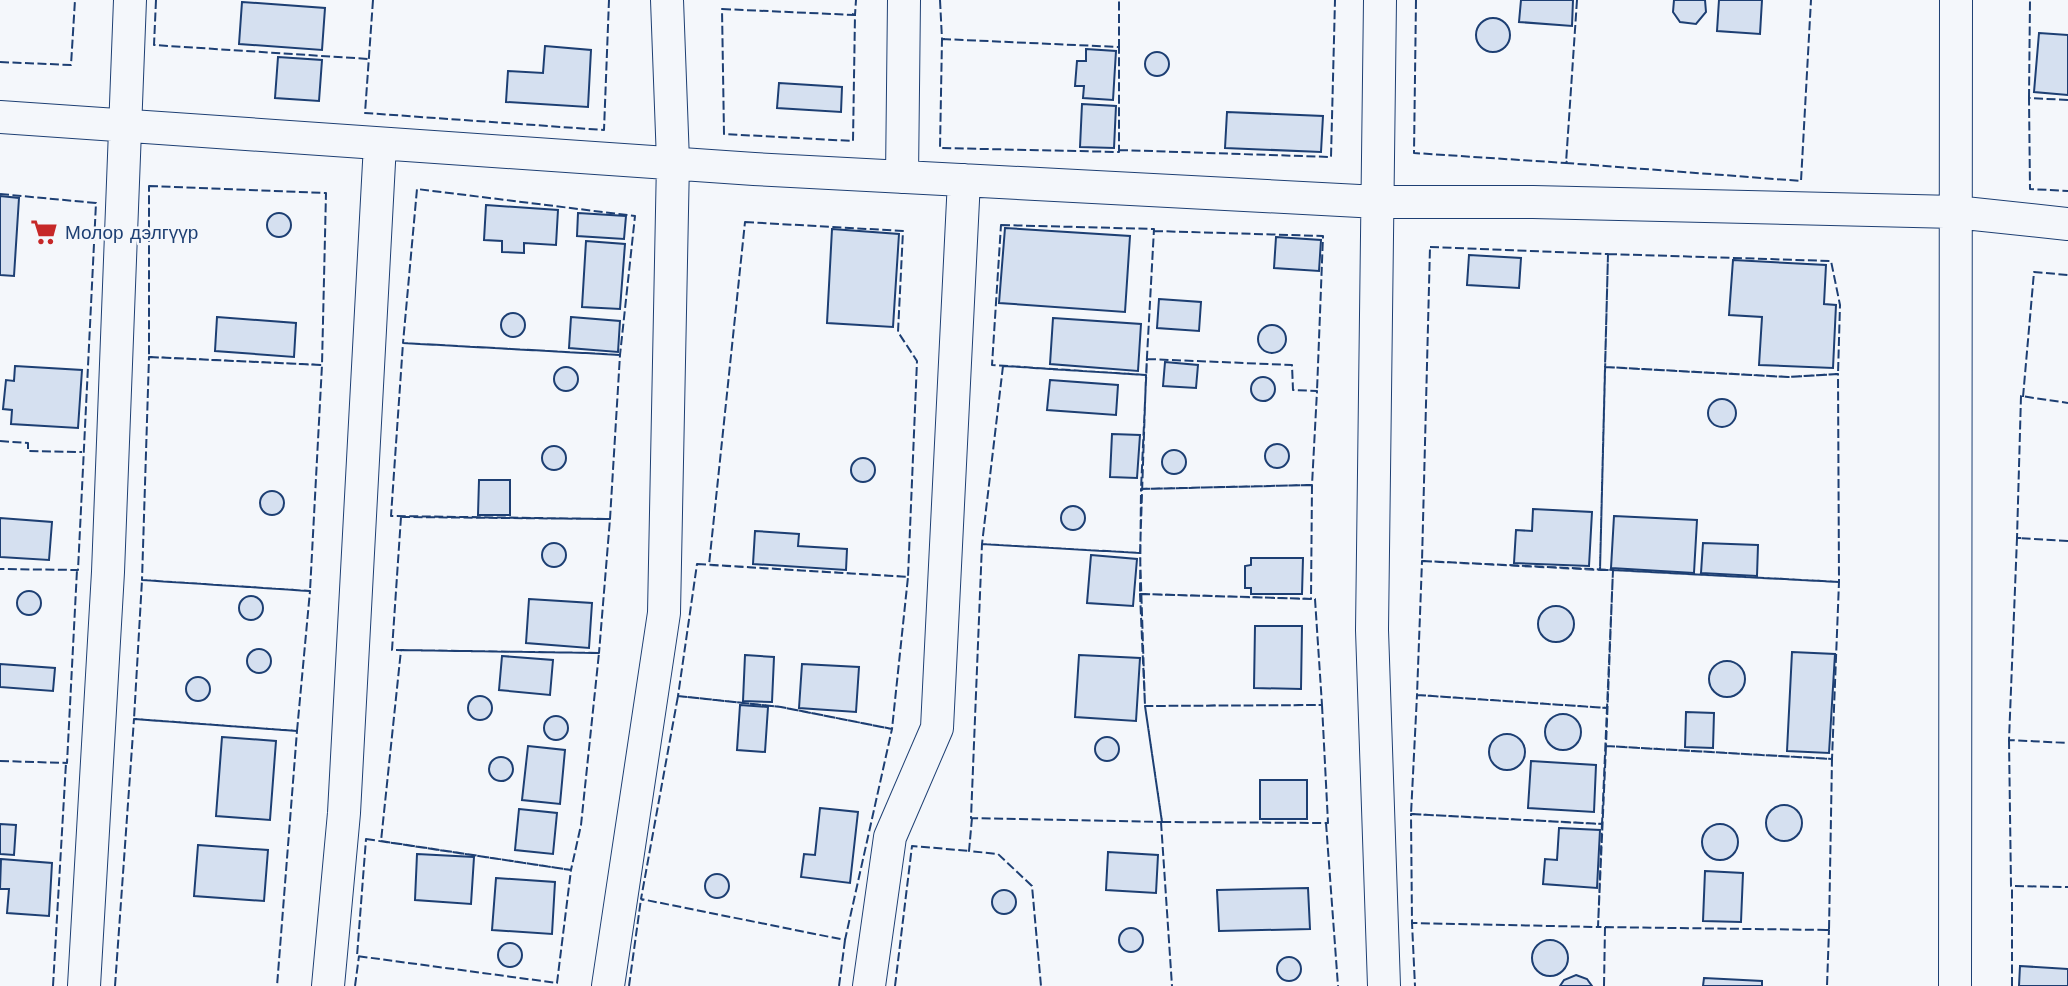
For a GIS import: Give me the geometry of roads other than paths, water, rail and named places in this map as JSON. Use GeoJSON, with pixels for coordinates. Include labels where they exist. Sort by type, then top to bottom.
{"type":"FeatureCollection","features":[{"type":"Feature","properties":{"kind":"street"},"geometry":{"type":"LineString","coordinates":[[84,986],[108,572],[130,0]]}},
{"type":"Feature","properties":{"kind":"street"},"geometry":{"type":"LineString","coordinates":[[608,986],[664,613],[673,161],[667,0]]}},
{"type":"Feature","properties":{"kind":"street"},"geometry":{"type":"LineString","coordinates":[[902,177],[904,0]]}},
{"type":"Feature","properties":{"kind":"street"},"geometry":{"type":"LineString","coordinates":[[1380,0],[1372,630],[1384,986]]}},
{"type":"Feature","properties":{"kind":"street"},"geometry":{"type":"LineString","coordinates":[[1955,986],[1956,0]]}},
{"type":"Feature","properties":{"kind":"street"},"geometry":{"type":"LineString","coordinates":[[0,117],[380,144],[673,161],[754,169],[1378,202],[1533,202],[1955,212],[2068,224]]}},
{"type":"Feature","properties":{"kind":"street"},"geometry":{"type":"LineString","coordinates":[[328,986],[344,813],[380,144]]}},
{"type":"Feature","properties":{"kind":"street"},"geometry":{"type":"LineString","coordinates":[[869,986],[890,837],[937,728],[964,180]]}},
{"type":"Feature","properties":{"kind":"place","name":"Молор дэлгүүр"},"geometry":{"type":"Point","coordinates":[44,232]}}]}
